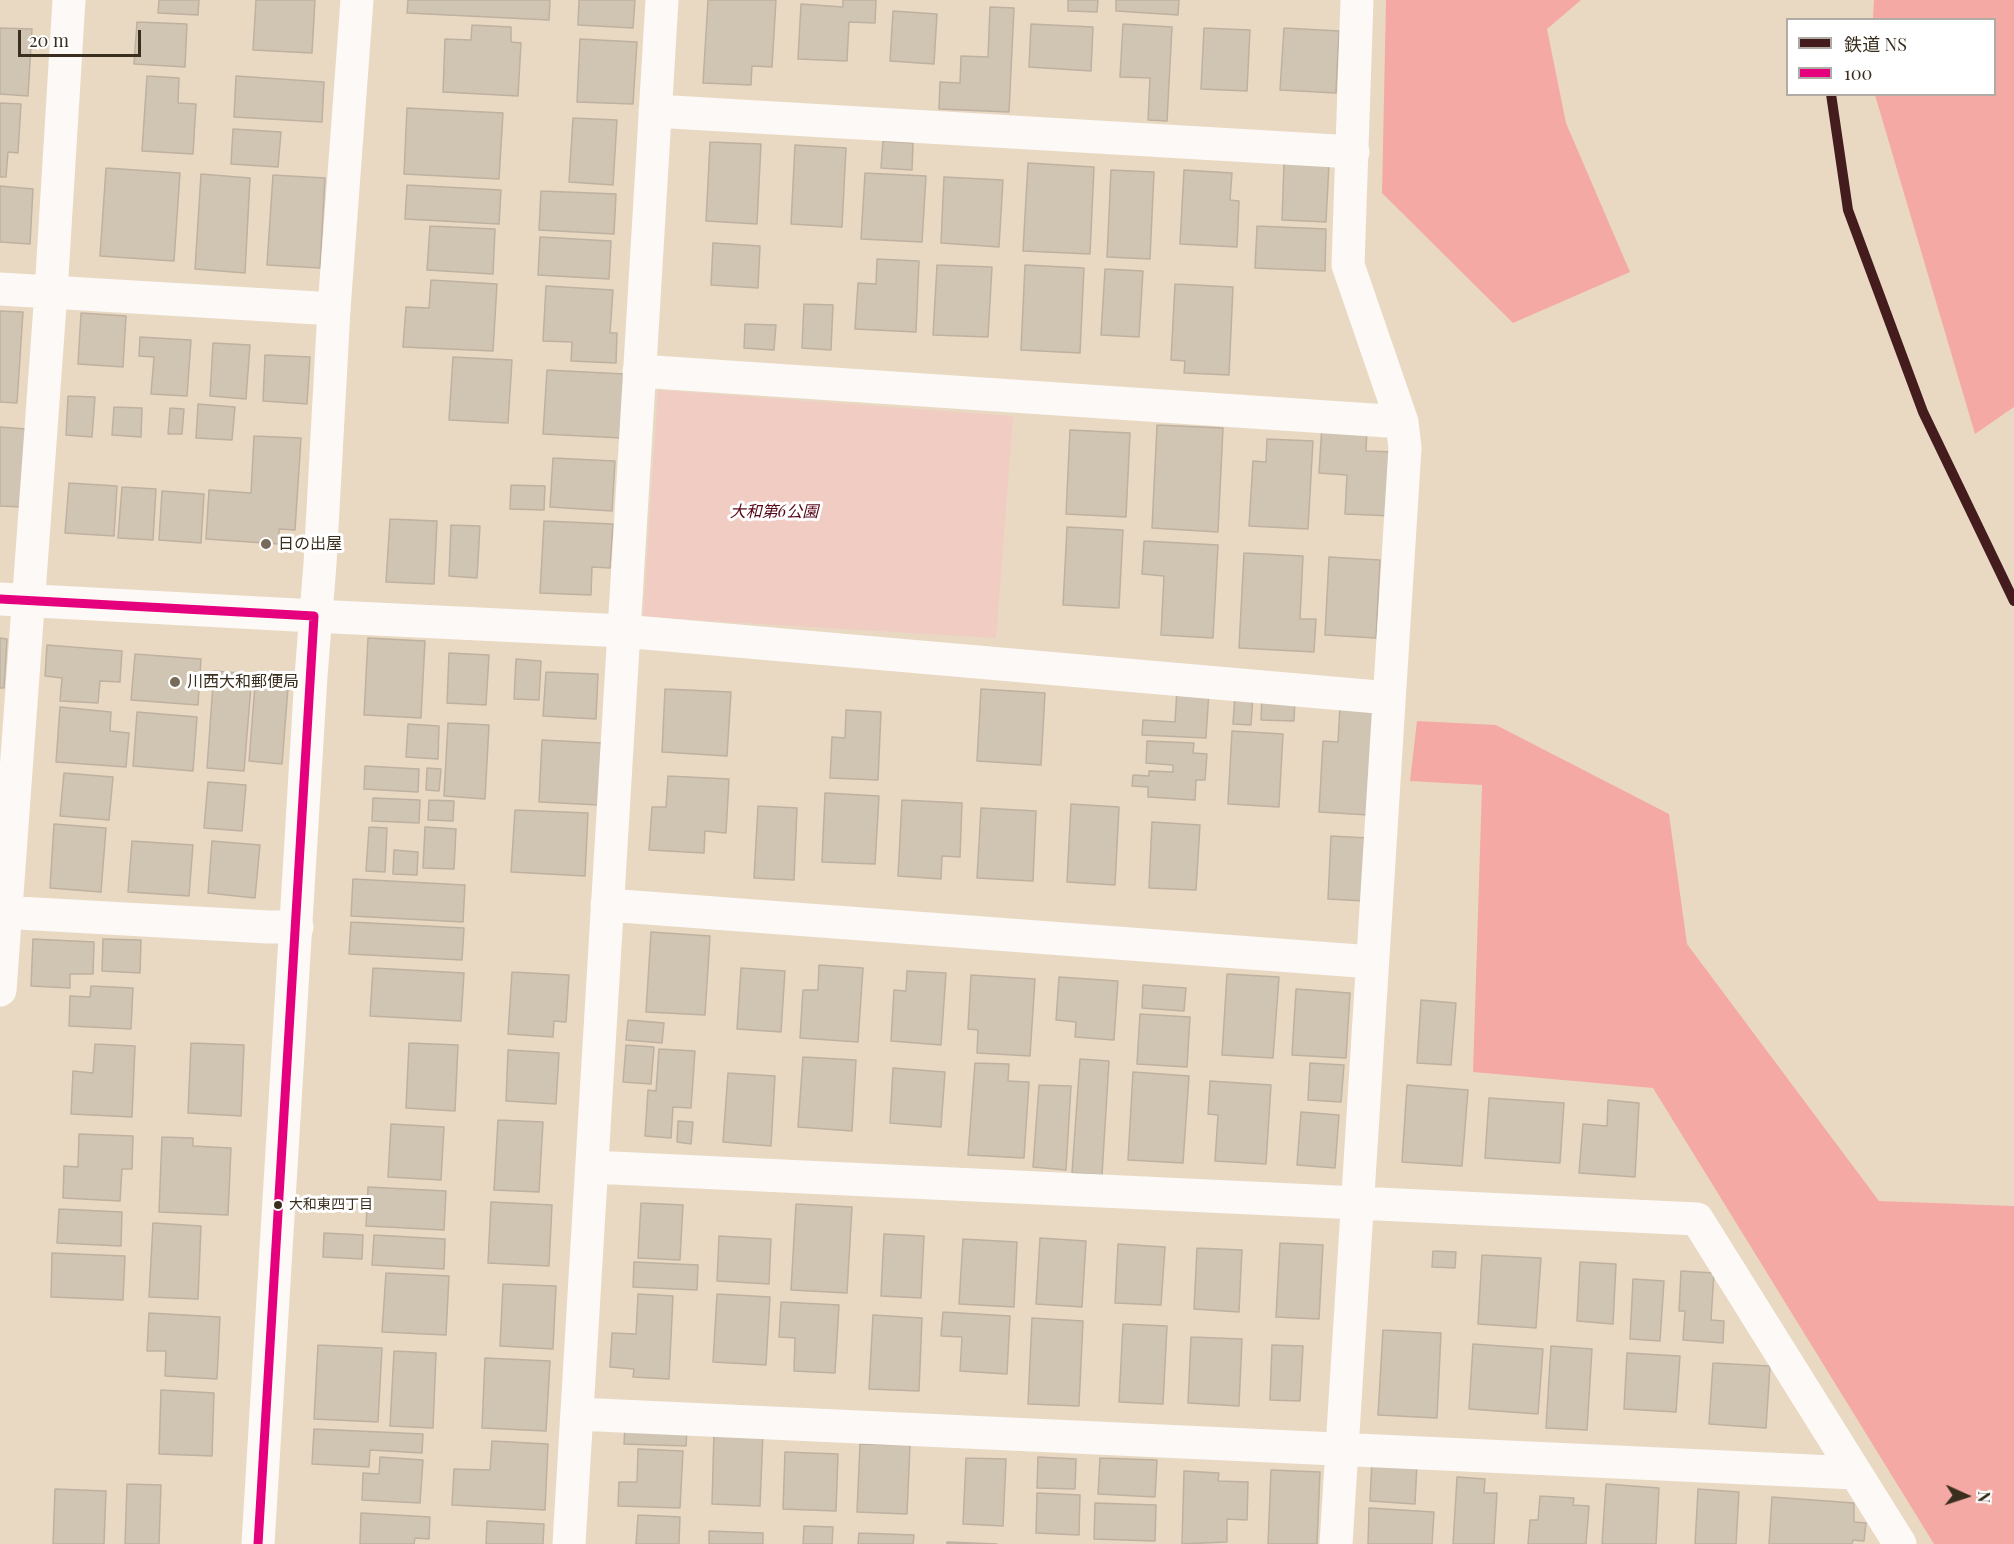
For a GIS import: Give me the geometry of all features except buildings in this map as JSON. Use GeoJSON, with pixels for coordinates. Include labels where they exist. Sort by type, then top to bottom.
{"type":"FeatureCollection","features":[{"type":"Feature","properties":{"kind":"street"},"geometry":{"type":"LineString","coordinates":[[0,990],[14,600],[51,292],[69,0]]}},
{"type":"Feature","properties":{"kind":"street"},"geometry":{"type":"LineString","coordinates":[[258,1544],[314,616],[321,553],[334,309],[357,0]]}},
{"type":"Feature","properties":{"kind":"street"},"geometry":{"type":"LineString","coordinates":[[569,1544],[662,0]]}},
{"type":"Feature","properties":{"kind":"street"},"geometry":{"type":"LineString","coordinates":[[1336,1544],[1404,448],[1402,423],[1348,265],[1357,0]]}},
{"type":"Feature","properties":{"kind":"street"},"geometry":{"type":"LineString","coordinates":[[655,111],[1353,152]]}},
{"type":"Feature","properties":{"kind":"street"},"geometry":{"type":"LineString","coordinates":[[0,289],[334,309]]}},
{"type":"Feature","properties":{"kind":"street"},"geometry":{"type":"LineString","coordinates":[[639,371],[1402,423]]}},
{"type":"Feature","properties":{"kind":"street"},"geometry":{"type":"LineString","coordinates":[[14,600],[623,631],[1389,698]]}},
{"type":"Feature","properties":{"kind":"street"},"geometry":{"type":"LineString","coordinates":[[607,905],[1372,962]]}},
{"type":"Feature","properties":{"kind":"street"},"geometry":{"type":"LineString","coordinates":[[3,912],[297,927]]}},
{"type":"Feature","properties":{"kind":"street"},"geometry":{"type":"LineString","coordinates":[[592,1167],[1697,1220],[1900,1544]]}},
{"type":"Feature","properties":{"kind":"street"},"geometry":{"type":"LineString","coordinates":[[577,1414],[1855,1473]]}},
{"type":"Feature","properties":{"kind":"green space","name":"大和第6公園"},"geometry":{"type":"Polygon","coordinates":[[[658,390],[1013,416],[996,638],[643,617],[658,390]]]}},
{"type":"Feature","properties":{"kind":"shaded area"},"geometry":{"type":"Polygon","coordinates":[[[1386,0],[1581,0],[1547,29],[1566,123],[1630,272],[1513,323],[1382,193],[1386,0]]]}},
{"type":"Feature","properties":{"kind":"shaded area"},"geometry":{"type":"Polygon","coordinates":[[[1874,0],[2014,0],[2014,407],[1975,434],[1875,96],[1996,96],[1996,18],[1873,18],[1874,0]]]}},
{"type":"Feature","properties":{"kind":"shaded area"},"geometry":{"type":"Polygon","coordinates":[[[1417,721],[1496,725],[1669,814],[1687,944],[1879,1201],[2014,1206],[2014,1544],[1934,1544],[1653,1088],[1473,1072],[1482,785],[1410,781],[1417,721]]]}},
{"type":"Feature","properties":{"kind":"rail line","name":"NS"},"geometry":{"type":"LineString","coordinates":[[1831,96],[1848,210],[1923,412],[2014,601]]}},
{"type":"Feature","properties":{"kind":"transit line","name":"100"},"geometry":{"type":"LineString","coordinates":[[0,599],[314,616],[258,1544]]}},
{"type":"Feature","properties":{"kind":"place","name":"日の出屋"},"geometry":{"type":"Point","coordinates":[266,544]}},
{"type":"Feature","properties":{"kind":"place","name":"川西大和郵便局"},"geometry":{"type":"Point","coordinates":[175,682]}},
{"type":"Feature","properties":{"kind":"place","name":"大和東四丁目"},"geometry":{"type":"Point","coordinates":[278,1205]}}]}
